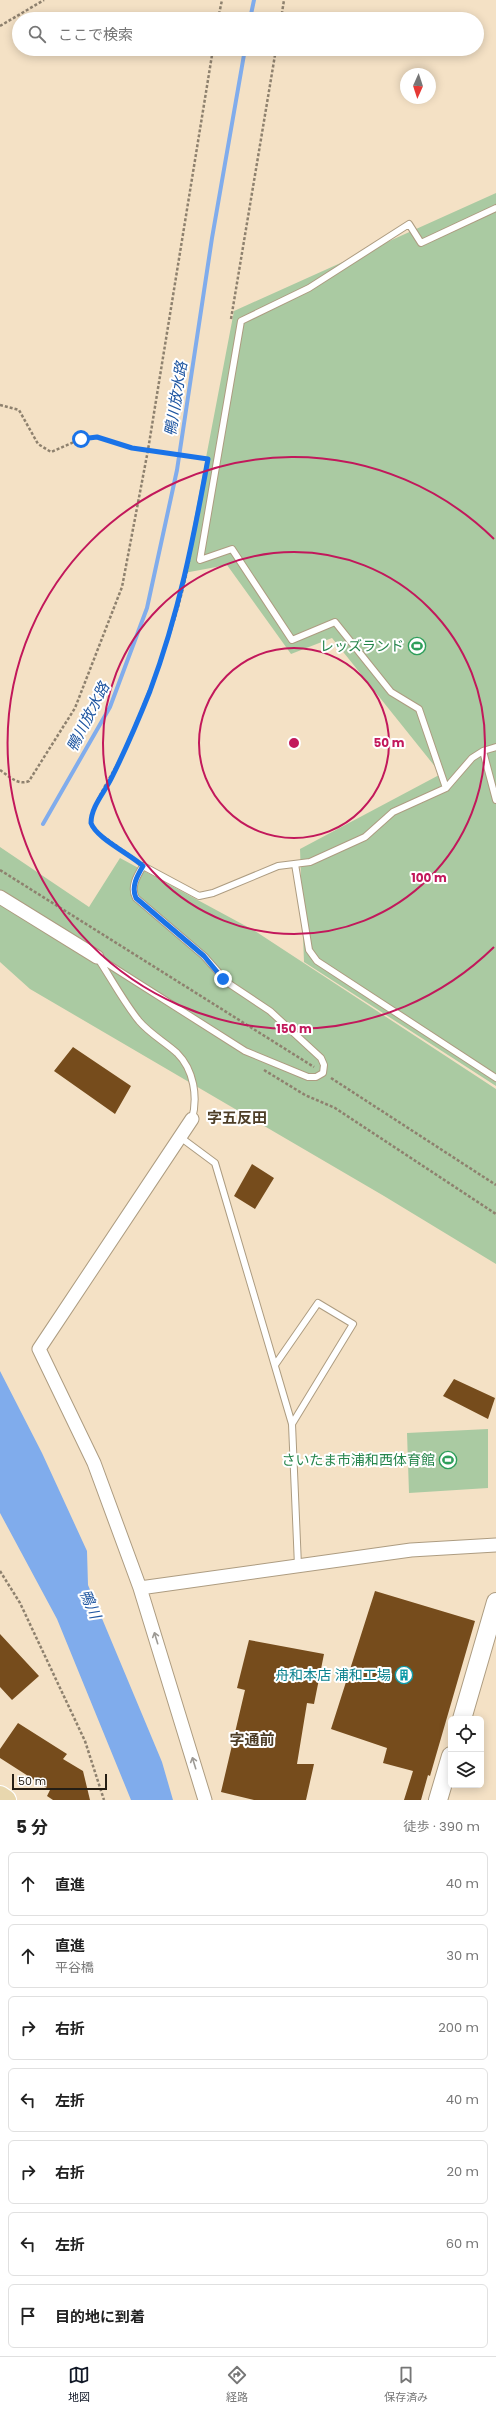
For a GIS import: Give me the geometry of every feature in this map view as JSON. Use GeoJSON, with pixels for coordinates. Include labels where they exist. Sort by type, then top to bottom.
{"type":"FeatureCollection","features":[{"type":"Feature","properties":{"kind":"main road"},"geometry":{"type":"LineString","coordinates":[[0,1796],[6,1800]]}},
{"type":"Feature","properties":{"kind":"street"},"geometry":{"type":"LineString","coordinates":[[0,896],[97,957]]}},
{"type":"Feature","properties":{"kind":"street"},"geometry":{"type":"LineString","coordinates":[[192,1119],[39,1349],[94,1463],[140,1588],[206,1800]]}},
{"type":"Feature","properties":{"kind":"street"},"geometry":{"type":"LineString","coordinates":[[140,1588],[411,1550],[496,1545]]}},
{"type":"Feature","properties":{"kind":"street"},"geometry":{"type":"LineString","coordinates":[[463,1716],[496,1602]]}},
{"type":"Feature","properties":{"kind":"street"},"geometry":{"type":"LineString","coordinates":[[438,1800],[448,1766]]}},
{"type":"Feature","properties":{"kind":"lane"},"geometry":{"type":"LineString","coordinates":[[446,788],[419,710],[391,692],[335,622],[292,640],[232,549],[200,560],[241,321],[309,288],[409,224],[421,243],[496,208]]}},
{"type":"Feature","properties":{"kind":"lane"},"geometry":{"type":"LineString","coordinates":[[97,957],[245,1051],[308,1077],[316,1078],[323,1073],[324,1065],[320,1058],[297,1035],[270,1011],[228,983],[204,956],[136,898],[133,892],[134,884],[143,866],[199,896],[213,893],[278,866],[310,862],[365,837],[393,812],[446,788],[472,758],[483,751],[496,747]]}},
{"type":"Feature","properties":{"kind":"lane"},"geometry":{"type":"LineString","coordinates":[[483,751],[496,800]]}},
{"type":"Feature","properties":{"kind":"lane"},"geometry":{"type":"LineString","coordinates":[[295,864],[310,950],[317,961],[496,1078]]}},
{"type":"Feature","properties":{"kind":"lane"},"geometry":{"type":"LineString","coordinates":[[97,957],[138,1020],[148,1031],[183,1060],[193,1084],[195,1096],[192,1119]]}},
{"type":"Feature","properties":{"kind":"lane"},"geometry":{"type":"LineString","coordinates":[[180,1137],[215,1163],[292,1424],[298,1566]]}},
{"type":"Feature","properties":{"kind":"lane"},"geometry":{"type":"LineString","coordinates":[[275,1365],[318,1303],[353,1324],[292,1424]]}},
{"type":"Feature","properties":{"kind":"path"},"geometry":{"type":"LineString","coordinates":[[24,12],[44,0]]}},
{"type":"Feature","properties":{"kind":"path"},"geometry":{"type":"LineString","coordinates":[[219,12],[222,0]]}},
{"type":"Feature","properties":{"kind":"path"},"geometry":{"type":"LineString","coordinates":[[282,12],[284,0]]}},
{"type":"Feature","properties":{"kind":"path"},"geometry":{"type":"LineString","coordinates":[[0,26],[12,19]]}},
{"type":"Feature","properties":{"kind":"path"},"geometry":{"type":"LineString","coordinates":[[0,770],[16,782],[24,783],[29,781],[75,708],[122,587],[149,450],[213,56]]}},
{"type":"Feature","properties":{"kind":"path"},"geometry":{"type":"LineString","coordinates":[[231,320],[275,56]]}},
{"type":"Feature","properties":{"kind":"path"},"geometry":{"type":"LineString","coordinates":[[0,405],[20,410],[38,444],[51,452],[81,439],[97,437],[149,450],[208,459]]}},
{"type":"Feature","properties":{"kind":"path"},"geometry":{"type":"LineString","coordinates":[[206,467],[209,452]]}},
{"type":"Feature","properties":{"kind":"path"},"geometry":{"type":"LineString","coordinates":[[143,866],[133,856],[97,832],[92,827],[91,818],[117,765],[149,692],[178,608],[191,549]]}},
{"type":"Feature","properties":{"kind":"path"},"geometry":{"type":"LineString","coordinates":[[0,870],[323,1073],[496,1185]]}},
{"type":"Feature","properties":{"kind":"path"},"geometry":{"type":"LineString","coordinates":[[245,1051],[258,1066],[305,1095],[335,1108],[496,1214]]}},
{"type":"Feature","properties":{"kind":"path"},"geometry":{"type":"LineString","coordinates":[[0,1571],[20,1603],[86,1742],[104,1800]]}},
{"type":"Feature","properties":{"kind":"green space","name":"レッズランド"},"geometry":{"type":"Polygon","coordinates":[[[496,193],[496,1086],[304,962],[300,849],[441,774],[332,638],[291,654],[227,565],[184,573],[234,311],[496,193]]]}},
{"type":"Feature","properties":{"kind":"green space"},"geometry":{"type":"Polygon","coordinates":[[[0,847],[89,907],[120,858],[255,931],[496,1089],[496,1264],[384,1196],[30,989],[0,962],[0,847]]]}},
{"type":"Feature","properties":{"kind":"green space","name":"さいたま市浦和西体育館"},"geometry":{"type":"Polygon","coordinates":[[[488,1429],[488,1488],[409,1493],[407,1433],[488,1429]]]}},
{"type":"Feature","properties":{"kind":"water","name":"鴨川"},"geometry":{"type":"Polygon","coordinates":[[[0,1371],[42,1453],[87,1551],[88,1585],[162,1762],[173,1800],[131,1800],[57,1619],[0,1513],[0,1371]]]}},
{"type":"Feature","properties":{"kind":"building"},"geometry":{"type":"Polygon","coordinates":[[[73,1047],[131,1086],[115,1114],[54,1071],[73,1047]]]}},
{"type":"Feature","properties":{"kind":"building"},"geometry":{"type":"Polygon","coordinates":[[[252,1164],[274,1178],[255,1209],[234,1196],[252,1164]]]}},
{"type":"Feature","properties":{"kind":"building"},"geometry":{"type":"Polygon","coordinates":[[[454,1379],[495,1398],[488,1419],[443,1396],[454,1379]]]}},
{"type":"Feature","properties":{"kind":"building","name":"舟和本店 浦和工場"},"geometry":{"type":"Polygon","coordinates":[[[375,1591],[475,1621],[430,1776],[428,1775],[421,1800],[404,1800],[413,1771],[383,1763],[387,1748],[331,1729],[375,1591]]]}},
{"type":"Feature","properties":{"kind":"building"},"geometry":{"type":"Polygon","coordinates":[[[0,1634],[39,1676],[12,1700],[0,1687],[0,1634]]]}},
{"type":"Feature","properties":{"kind":"building"},"geometry":{"type":"Polygon","coordinates":[[[249,1640],[324,1654],[314,1704],[307,1703],[297,1764],[314,1764],[306,1800],[254,1800],[221,1792],[245,1690],[237,1688],[249,1640]]]}},
{"type":"Feature","properties":{"kind":"building"},"geometry":{"type":"Polygon","coordinates":[[[18,1723],[67,1754],[63,1759],[83,1771],[90,1800],[53,1800],[47,1796],[50,1790],[0,1758],[0,1749],[18,1723]]]}},
{"type":"Feature","properties":{"kind":"waterway","name":"鴨川放水路"},"geometry":{"type":"LineString","coordinates":[[251,12],[254,0]]}},
{"type":"Feature","properties":{"kind":"waterway","name":"鴨川放水路"},"geometry":{"type":"LineString","coordinates":[[43,824],[110,707],[147,608],[177,470],[212,238],[244,56]]}},
{"type":"Feature","properties":{"kind":"place","name":"レッズランド"},"geometry":{"type":"Point","coordinates":[417,646]}},
{"type":"Feature","properties":{"kind":"place","name":"さいたま市浦和西体育館"},"geometry":{"type":"Point","coordinates":[448,1460]}},
{"type":"Feature","properties":{"kind":"place","name":"舟和本店 浦和工場"},"geometry":{"type":"Point","coordinates":[404,1675]}},
{"type":"Feature","properties":{"kind":"district","name":"字五反田"},"geometry":{"type":"Point","coordinates":[237,1118]}},
{"type":"Feature","properties":{"kind":"district","name":"字通前"},"geometry":{"type":"Point","coordinates":[252,1740]}},
{"type":"Feature","properties":{"kind":"route"},"geometry":{"type":"LineString","coordinates":[[81,439],[97,437],[132,448],[208,459],[186,579],[169,637],[149,692],[110,781],[93,812],[91,823],[92,827],[97,832],[133,856],[143,866],[134,884],[133,892],[136,898],[204,956],[223,979]]}}]}
